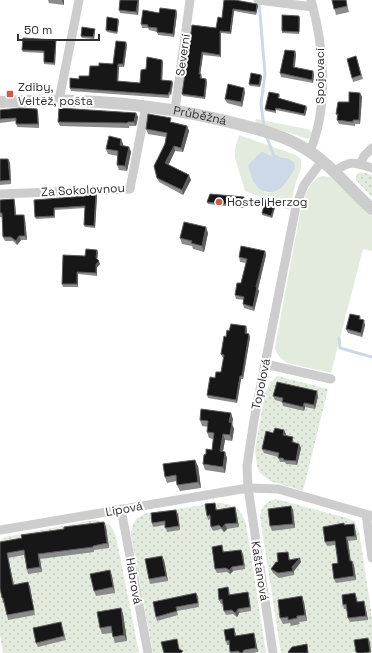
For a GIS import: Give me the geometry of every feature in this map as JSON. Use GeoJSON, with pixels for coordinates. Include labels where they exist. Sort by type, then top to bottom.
{"type":"FeatureCollection","features":[{"type":"Feature","properties":{"kind":"street"},"geometry":{"type":"LineString","coordinates":[[59,100],[79,0]]}},
{"type":"Feature","properties":{"kind":"street","name":"Severní"},"geometry":{"type":"LineString","coordinates":[[175,110],[190,0]]}},
{"type":"Feature","properties":{"kind":"street"},"geometry":{"type":"LineString","coordinates":[[258,0],[312,3]]}},
{"type":"Feature","properties":{"kind":"street","name":"Spojovací"},"geometry":{"type":"LineString","coordinates":[[310,151],[318,130],[323,76],[320,43],[312,3]]}},
{"type":"Feature","properties":{"kind":"street","name":"Průběžná"},"geometry":{"type":"LineString","coordinates":[[0,102],[59,100],[146,106],[212,117],[265,132],[294,142],[310,151],[372,209]]}},
{"type":"Feature","properties":{"kind":"street","name":"Za Sokolovnou"},"geometry":{"type":"LineString","coordinates":[[0,194],[130,189],[146,106]]}},
{"type":"Feature","properties":{"kind":"street"},"geometry":{"type":"LineString","coordinates":[[360,164],[364,156],[372,148]]}},
{"type":"Feature","properties":{"kind":"street","name":"Topolová"},"geometry":{"type":"LineString","coordinates":[[248,488],[247,466],[254,420],[299,195],[306,181],[322,161]]}},
{"type":"Feature","properties":{"kind":"street"},"geometry":{"type":"LineString","coordinates":[[334,172],[350,162],[372,168]]}},
{"type":"Feature","properties":{"kind":"street"},"geometry":{"type":"LineString","coordinates":[[265,364],[330,379]]}},
{"type":"Feature","properties":{"kind":"street"},"geometry":{"type":"LineString","coordinates":[[248,488],[278,489],[369,515],[372,558]]}},
{"type":"Feature","properties":{"kind":"street","name":"Lipová"},"geometry":{"type":"LineString","coordinates":[[0,530],[248,488]]}},
{"type":"Feature","properties":{"kind":"street","name":"Kaštanová"},"geometry":{"type":"LineString","coordinates":[[248,488],[273,653]]}},
{"type":"Feature","properties":{"kind":"street","name":"Habrová"},"geometry":{"type":"LineString","coordinates":[[121,509],[148,653]]}},
{"type":"Feature","properties":{"kind":"shaded area"},"geometry":{"type":"Polygon","coordinates":[[[256,119],[307,129],[312,132],[312,134],[307,139],[255,123],[256,119]]]}},
{"type":"Feature","properties":{"kind":"shaded area"},"geometry":{"type":"Polygon","coordinates":[[[239,135],[296,155],[301,159],[301,169],[289,210],[279,207],[280,204],[245,191],[235,158],[235,149],[239,135]],[[262,151],[257,159],[253,175],[256,185],[268,193],[286,182],[295,169],[287,158],[271,156],[262,151]]]}},
{"type":"Feature","properties":{"kind":"shaded area"},"geometry":{"type":"Polygon","coordinates":[[[361,172],[372,175],[372,197],[356,180],[356,175],[361,172]]]}},
{"type":"Feature","properties":{"kind":"shaded area"},"geometry":{"type":"Polygon","coordinates":[[[322,176],[331,177],[372,216],[372,251],[363,249],[331,373],[288,363],[280,357],[275,347],[301,208],[311,185],[322,176]]]}},
{"type":"Feature","properties":{"kind":"shaded area"},"geometry":{"type":"Polygon","coordinates":[[[277,376],[328,389],[303,491],[270,481],[260,473],[257,466],[255,450],[265,393],[270,383],[277,376]]]}},
{"type":"Feature","properties":{"kind":"shaded area"},"geometry":{"type":"Polygon","coordinates":[[[276,499],[354,521],[359,531],[372,617],[372,653],[281,653],[260,517],[265,505],[269,501],[276,499]]]}},
{"type":"Feature","properties":{"kind":"shaded area"},"geometry":{"type":"Polygon","coordinates":[[[219,503],[236,508],[242,515],[246,524],[266,653],[153,653],[131,536],[133,524],[140,516],[147,513],[219,503]]]}},
{"type":"Feature","properties":{"kind":"shaded area"},"geometry":{"type":"Polygon","coordinates":[[[94,520],[102,521],[108,524],[113,529],[116,536],[139,653],[3,653],[0,635],[0,541],[5,537],[94,520]]]}},
{"type":"Feature","properties":{"kind":"water"},"geometry":{"type":"Polygon","coordinates":[[[262,151],[271,156],[287,158],[294,162],[295,169],[289,179],[283,186],[275,191],[266,192],[258,188],[252,178],[248,166],[262,151]]]}},
{"type":"Feature","properties":{"kind":"building"},"geometry":{"type":"Polygon","coordinates":[[[120,0],[138,0],[136,12],[119,10],[120,0]]]}},
{"type":"Feature","properties":{"kind":"building"},"geometry":{"type":"Polygon","coordinates":[[[224,0],[235,0],[257,4],[256,12],[233,9],[230,32],[220,31],[220,55],[202,52],[199,74],[201,74],[200,78],[206,79],[204,97],[182,94],[192,25],[216,28],[218,17],[222,18],[224,0]]]}},
{"type":"Feature","properties":{"kind":"building"},"geometry":{"type":"Polygon","coordinates":[[[332,0],[346,0],[347,6],[334,9],[332,0]]]}},
{"type":"Feature","properties":{"kind":"building"},"geometry":{"type":"Polygon","coordinates":[[[160,8],[176,10],[173,34],[157,32],[157,28],[148,27],[148,25],[141,24],[143,10],[159,13],[160,8]]]}},
{"type":"Feature","properties":{"kind":"building"},"geometry":{"type":"Polygon","coordinates":[[[282,15],[299,16],[299,32],[282,31],[282,15]]]}},
{"type":"Feature","properties":{"kind":"building"},"geometry":{"type":"Polygon","coordinates":[[[107,17],[118,19],[117,32],[106,30],[107,17]]]}},
{"type":"Feature","properties":{"kind":"building"},"geometry":{"type":"Polygon","coordinates":[[[82,27],[95,29],[93,37],[81,36],[82,27]]]}},
{"type":"Feature","properties":{"kind":"building"},"geometry":{"type":"Polygon","coordinates":[[[23,38],[56,40],[54,63],[44,62],[44,51],[22,50],[23,38]]]}},
{"type":"Feature","properties":{"kind":"building"},"geometry":{"type":"Polygon","coordinates":[[[116,41],[126,42],[123,64],[118,64],[117,81],[140,83],[141,70],[146,69],[147,57],[162,60],[161,80],[172,81],[168,95],[70,88],[70,78],[79,79],[79,76],[89,76],[90,66],[99,66],[99,63],[113,64],[116,41]]]}},
{"type":"Feature","properties":{"kind":"building"},"geometry":{"type":"Polygon","coordinates":[[[285,50],[295,51],[293,67],[313,71],[312,80],[280,73],[285,50]]]}},
{"type":"Feature","properties":{"kind":"building"},"geometry":{"type":"Polygon","coordinates":[[[356,56],[361,75],[352,78],[347,59],[356,56]]]}},
{"type":"Feature","properties":{"kind":"building"},"geometry":{"type":"Polygon","coordinates":[[[251,73],[261,75],[259,85],[249,84],[251,73]]]}},
{"type":"Feature","properties":{"kind":"building"},"geometry":{"type":"Polygon","coordinates":[[[228,84],[244,88],[241,102],[225,99],[228,84]]]}},
{"type":"Feature","properties":{"kind":"building"},"geometry":{"type":"Polygon","coordinates":[[[269,92],[279,94],[278,98],[306,106],[304,114],[276,108],[275,111],[265,109],[269,92]]]}},
{"type":"Feature","properties":{"kind":"building"},"geometry":{"type":"Polygon","coordinates":[[[349,92],[360,93],[359,120],[353,120],[353,122],[337,120],[338,114],[336,114],[338,102],[349,102],[349,92]]]}},
{"type":"Feature","properties":{"kind":"building"},"geometry":{"type":"Polygon","coordinates":[[[20,108],[37,109],[38,124],[16,124],[16,118],[0,119],[0,110],[20,108]]]}},
{"type":"Feature","properties":{"kind":"building"},"geometry":{"type":"Polygon","coordinates":[[[59,108],[136,113],[134,122],[127,123],[58,122],[59,108]]]}},
{"type":"Feature","properties":{"kind":"building"},"geometry":{"type":"Polygon","coordinates":[[[148,114],[171,118],[170,122],[187,126],[181,148],[174,146],[165,163],[189,175],[182,190],[157,178],[154,166],[165,144],[167,133],[146,129],[148,114]]]}},
{"type":"Feature","properties":{"kind":"building"},"geometry":{"type":"Polygon","coordinates":[[[109,136],[121,139],[120,145],[129,147],[125,166],[117,165],[118,151],[106,149],[109,136]]]}},
{"type":"Feature","properties":{"kind":"building"},"geometry":{"type":"Polygon","coordinates":[[[0,159],[8,159],[10,180],[0,181],[0,159]]]}},
{"type":"Feature","properties":{"kind":"building"},"geometry":{"type":"Polygon","coordinates":[[[96,194],[94,226],[84,225],[85,206],[54,208],[54,216],[35,217],[34,200],[96,194]]]}},
{"type":"Feature","properties":{"kind":"building"},"geometry":{"type":"Polygon","coordinates":[[[210,194],[244,197],[243,206],[207,202],[210,194]]]}},
{"type":"Feature","properties":{"kind":"building"},"geometry":{"type":"Polygon","coordinates":[[[14,199],[15,215],[24,215],[25,236],[19,236],[16,241],[11,237],[3,237],[2,213],[0,213],[0,200],[14,199]]]}},
{"type":"Feature","properties":{"kind":"building"},"geometry":{"type":"Polygon","coordinates":[[[266,199],[276,202],[271,216],[262,213],[266,199]]]}},
{"type":"Feature","properties":{"kind":"building"},"geometry":{"type":"Polygon","coordinates":[[[184,222],[206,227],[202,246],[191,243],[192,241],[180,238],[184,222]]]}},
{"type":"Feature","properties":{"kind":"building"},"geometry":{"type":"Polygon","coordinates":[[[241,246],[265,251],[256,287],[253,307],[243,304],[244,297],[235,295],[237,283],[241,283],[247,259],[239,257],[241,246]]]}},
{"type":"Feature","properties":{"kind":"building"},"geometry":{"type":"Polygon","coordinates":[[[86,249],[97,250],[96,258],[99,261],[96,264],[96,273],[77,272],[77,284],[62,284],[63,255],[85,256],[86,249]]]}},
{"type":"Feature","properties":{"kind":"building"},"geometry":{"type":"Polygon","coordinates":[[[350,314],[360,316],[359,319],[364,320],[361,333],[346,329],[350,314]]]}},
{"type":"Feature","properties":{"kind":"building"},"geometry":{"type":"Polygon","coordinates":[[[231,324],[246,326],[245,333],[249,334],[242,376],[240,376],[236,400],[207,395],[210,377],[215,378],[216,372],[221,372],[224,355],[221,354],[224,336],[226,337],[227,330],[229,331],[231,324]]]}},
{"type":"Feature","properties":{"kind":"building"},"geometry":{"type":"Polygon","coordinates":[[[277,382],[317,391],[314,405],[304,403],[303,407],[282,402],[283,398],[273,396],[277,382]]]}},
{"type":"Feature","properties":{"kind":"building"},"geometry":{"type":"Polygon","coordinates":[[[201,409],[231,413],[229,422],[232,423],[230,435],[223,434],[220,451],[225,452],[223,467],[203,464],[206,449],[212,450],[214,433],[207,432],[208,421],[200,420],[201,409]]]}},
{"type":"Feature","properties":{"kind":"building"},"geometry":{"type":"Polygon","coordinates":[[[275,428],[284,430],[283,435],[293,437],[292,442],[299,444],[296,461],[278,458],[279,453],[262,449],[266,431],[273,433],[275,428]]]}},
{"type":"Feature","properties":{"kind":"building"},"geometry":{"type":"Polygon","coordinates":[[[195,460],[198,482],[177,485],[176,475],[165,477],[163,464],[195,460]]]}},
{"type":"Feature","properties":{"kind":"building"},"geometry":{"type":"Polygon","coordinates":[[[215,503],[216,510],[235,507],[237,523],[225,524],[222,528],[219,525],[211,527],[210,515],[207,516],[205,504],[215,503]]]}},
{"type":"Feature","properties":{"kind":"building"},"geometry":{"type":"Polygon","coordinates":[[[291,506],[293,524],[270,526],[268,509],[291,506]]]}},
{"type":"Feature","properties":{"kind":"building"},"geometry":{"type":"Polygon","coordinates":[[[176,510],[179,526],[165,528],[165,521],[152,523],[151,513],[176,510]]]}},
{"type":"Feature","properties":{"kind":"building"},"geometry":{"type":"Polygon","coordinates":[[[104,522],[107,543],[93,547],[38,554],[40,567],[27,569],[24,550],[7,553],[13,585],[28,582],[34,610],[7,615],[0,588],[0,542],[22,538],[21,535],[64,529],[64,527],[104,522]]]}},
{"type":"Feature","properties":{"kind":"building"},"geometry":{"type":"Polygon","coordinates":[[[344,523],[344,525],[354,524],[355,536],[346,537],[354,576],[334,579],[332,564],[338,563],[335,541],[325,542],[323,527],[344,523]]]}},
{"type":"Feature","properties":{"kind":"building"},"geometry":{"type":"Polygon","coordinates":[[[222,545],[223,552],[241,550],[244,565],[232,567],[229,570],[226,568],[215,569],[212,547],[222,545]]]}},
{"type":"Feature","properties":{"kind":"building"},"geometry":{"type":"Polygon","coordinates":[[[288,552],[289,560],[300,558],[292,567],[293,571],[278,573],[271,569],[276,562],[278,562],[277,553],[288,552]]]}},
{"type":"Feature","properties":{"kind":"building"},"geometry":{"type":"Polygon","coordinates":[[[162,556],[166,576],[149,579],[145,559],[162,556]]]}},
{"type":"Feature","properties":{"kind":"building"},"geometry":{"type":"Polygon","coordinates":[[[110,570],[113,587],[94,591],[90,574],[110,570]]]}},
{"type":"Feature","properties":{"kind":"building"},"geometry":{"type":"Polygon","coordinates":[[[228,587],[229,595],[248,592],[250,607],[238,609],[235,613],[232,610],[224,611],[222,599],[219,600],[218,589],[228,587]]]}},
{"type":"Feature","properties":{"kind":"building"},"geometry":{"type":"Polygon","coordinates":[[[196,593],[198,603],[176,607],[177,611],[156,617],[153,602],[196,593]]]}},
{"type":"Feature","properties":{"kind":"building"},"geometry":{"type":"Polygon","coordinates":[[[355,593],[357,602],[364,601],[366,616],[348,618],[346,604],[343,605],[342,595],[355,593]]]}},
{"type":"Feature","properties":{"kind":"building"},"geometry":{"type":"Polygon","coordinates":[[[302,596],[305,615],[297,616],[297,618],[288,620],[288,617],[280,618],[278,600],[302,596]]]}},
{"type":"Feature","properties":{"kind":"building"},"geometry":{"type":"Polygon","coordinates":[[[121,608],[124,635],[113,637],[111,626],[100,628],[97,612],[121,608]]]}},
{"type":"Feature","properties":{"kind":"building"},"geometry":{"type":"Polygon","coordinates":[[[61,622],[64,636],[36,643],[33,628],[61,622]]]}},
{"type":"Feature","properties":{"kind":"building"},"geometry":{"type":"Polygon","coordinates":[[[234,628],[235,636],[254,633],[256,648],[244,650],[242,653],[238,651],[230,652],[229,640],[226,641],[224,630],[234,628]]]}},
{"type":"Feature","properties":{"kind":"building"},"geometry":{"type":"Polygon","coordinates":[[[368,638],[370,652],[356,652],[354,640],[368,638]]]}},
{"type":"Feature","properties":{"kind":"building"},"geometry":{"type":"Polygon","coordinates":[[[177,639],[179,649],[183,651],[181,653],[164,653],[161,642],[177,639]]]}},
{"type":"Feature","properties":{"kind":"building"},"geometry":{"type":"Polygon","coordinates":[[[307,644],[308,653],[288,652],[292,647],[307,644]]]}},
{"type":"Feature","properties":{"kind":"waterway"},"geometry":{"type":"LineString","coordinates":[[259,2],[265,74],[261,103],[264,128]]}},
{"type":"Feature","properties":{"kind":"waterway"},"geometry":{"type":"LineString","coordinates":[[266,135],[274,156],[278,157]]}},
{"type":"Feature","properties":{"kind":"waterway"},"geometry":{"type":"LineString","coordinates":[[339,338],[340,348],[372,357]]}},
{"type":"Feature","properties":{"kind":"place","name":"Zdiby, Veltěž, pošta"},"geometry":{"type":"Point","coordinates":[10,94]}},
{"type":"Feature","properties":{"kind":"place","name":"Hostel Herzog"},"geometry":{"type":"Point","coordinates":[219,202]}}]}
